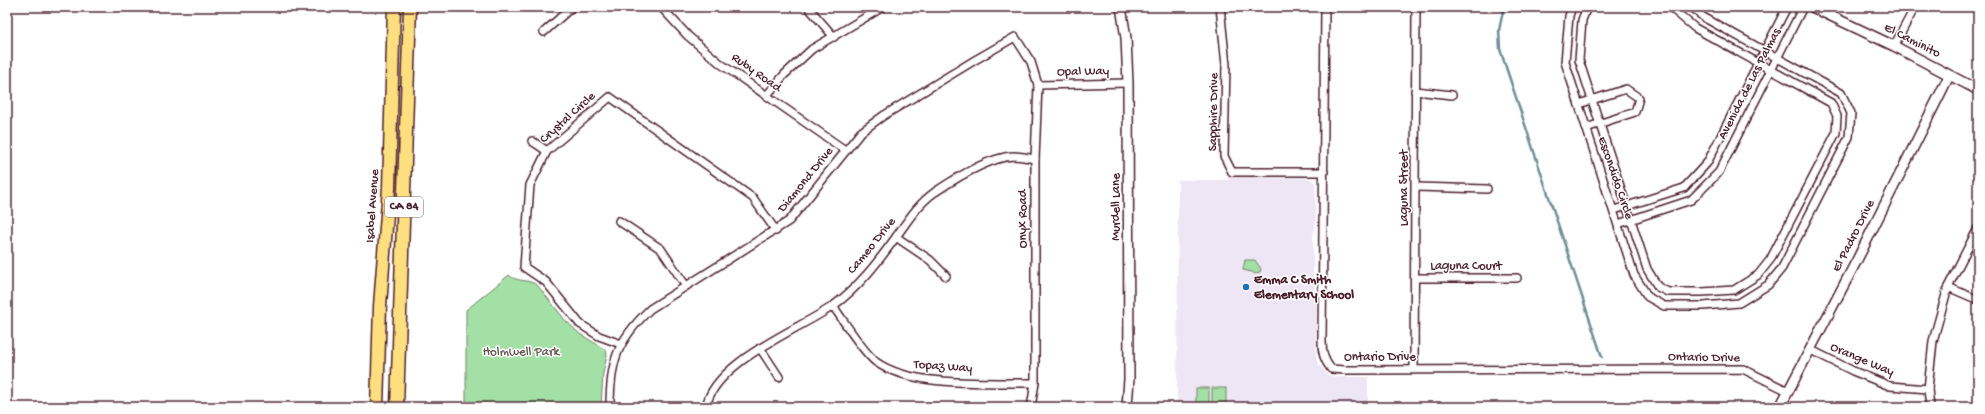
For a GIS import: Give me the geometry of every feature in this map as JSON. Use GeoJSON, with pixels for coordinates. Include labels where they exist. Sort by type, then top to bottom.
{"type":"FeatureCollection","features":[{"type":"Feature","properties":{"kind":"highway","name":"Isabel Avenue"},"geometry":{"type":"LineString","coordinates":[[377,407],[380,306],[389,188],[394,7]]}},
{"type":"Feature","properties":{"kind":"highway","name":"CA 84"},"geometry":{"type":"LineString","coordinates":[[397,407],[410,7]]}},
{"type":"Feature","properties":{"kind":"street"},"geometry":{"type":"LineString","coordinates":[[544,32],[572,7]]}},
{"type":"Feature","properties":{"kind":"street","name":"Ruby Road"},"geometry":{"type":"LineString","coordinates":[[661,7],[688,36],[721,64],[845,150]]}},
{"type":"Feature","properties":{"kind":"street"},"geometry":{"type":"LineString","coordinates":[[808,7],[834,36]]}},
{"type":"Feature","properties":{"kind":"street"},"geometry":{"type":"LineString","coordinates":[[767,95],[801,58],[834,36],[883,7]]}},
{"type":"Feature","properties":{"kind":"street","name":"Murdell Lane"},"geometry":{"type":"LineString","coordinates":[[1120,7],[1126,38],[1128,83],[1129,379],[1127,407]]}},
{"type":"Feature","properties":{"kind":"street","name":"Sapphire Drive"},"geometry":{"type":"LineString","coordinates":[[1220,7],[1226,65],[1224,156],[1232,172],[1324,172]]}},
{"type":"Feature","properties":{"kind":"street","name":"Ontario Drive"},"geometry":{"type":"LineString","coordinates":[[1325,7],[1322,342],[1325,362],[1331,369],[1743,369],[1788,391]]}},
{"type":"Feature","properties":{"kind":"street","name":"Laguna Street"},"geometry":{"type":"LineString","coordinates":[[1414,370],[1416,278],[1416,7]]}},
{"type":"Feature","properties":{"kind":"street","name":"Escondido Circle"},"geometry":{"type":"LineString","coordinates":[[1572,7],[1568,16],[1565,62],[1634,275],[1648,297],[1664,306],[1703,306],[1739,303],[1768,285],[1782,268],[1850,137],[1851,113],[1841,93],[1764,52],[1703,17],[1692,7]]}},
{"type":"Feature","properties":{"kind":"street","name":"Escondido Circle"},"geometry":{"type":"LineString","coordinates":[[1587,7],[1582,20],[1579,60],[1646,269],[1658,287],[1668,292],[1734,290],[1758,275],[1770,260],[1836,133],[1837,116],[1831,103],[1695,28],[1670,7]]}},
{"type":"Feature","properties":{"kind":"street","name":"Avenida de Las Palmas"},"geometry":{"type":"LineString","coordinates":[[1614,210],[1684,188],[1707,163],[1787,7]]}},
{"type":"Feature","properties":{"kind":"street","name":"Avenida de Las Palmas"},"geometry":{"type":"LineString","coordinates":[[1618,224],[1691,200],[1719,172],[1803,7]]}},
{"type":"Feature","properties":{"kind":"street","name":"El Caminito"},"geometry":{"type":"LineString","coordinates":[[1812,7],[1894,46],[1978,90]]}},
{"type":"Feature","properties":{"kind":"street"},"geometry":{"type":"LineString","coordinates":[[1894,46],[1915,7]]}},
{"type":"Feature","properties":{"kind":"street","name":"Onyx Road"},"geometry":{"type":"LineString","coordinates":[[1016,37],[1031,62],[1038,85],[1035,159],[1035,383],[1031,407]]}},
{"type":"Feature","properties":{"kind":"street","name":"Diamond Drive"},"geometry":{"type":"LineString","coordinates":[[610,407],[615,355],[634,325],[650,309],[789,221],[804,205],[845,150],[862,132],[883,116],[1016,37]]}},
{"type":"Feature","properties":{"kind":"street","name":"El Padro Drive"},"geometry":{"type":"LineString","coordinates":[[1780,407],[1811,350],[1950,76]]}},
{"type":"Feature","properties":{"kind":"street","name":"Opal Way"},"geometry":{"type":"LineString","coordinates":[[1038,85],[1128,83]]}},
{"type":"Feature","properties":{"kind":"street"},"geometry":{"type":"LineString","coordinates":[[1579,104],[1626,89],[1639,98],[1635,112],[1586,128]]}},
{"type":"Feature","properties":{"kind":"street"},"geometry":{"type":"LineString","coordinates":[[1415,91],[1452,95]]}},
{"type":"Feature","properties":{"kind":"street","name":"Crystal Circle"},"geometry":{"type":"LineString","coordinates":[[621,344],[599,336],[580,324],[546,282],[524,267],[530,185],[547,151],[610,97],[753,198],[776,230]]}},
{"type":"Feature","properties":{"kind":"street"},"geometry":{"type":"LineString","coordinates":[[532,141],[547,151]]}},
{"type":"Feature","properties":{"kind":"street","name":"Cameo Drive"},"geometry":{"type":"LineString","coordinates":[[706,407],[713,388],[728,371],[760,348],[833,306],[866,276],[915,209],[935,192],[989,161],[1015,156],[1035,159]]}},
{"type":"Feature","properties":{"kind":"street"},"geometry":{"type":"LineString","coordinates":[[1707,163],[1719,172]]}},
{"type":"Feature","properties":{"kind":"street"},"geometry":{"type":"LineString","coordinates":[[1813,178],[1825,184]]}},
{"type":"Feature","properties":{"kind":"street"},"geometry":{"type":"LineString","coordinates":[[1416,187],[1487,188]]}},
{"type":"Feature","properties":{"kind":"street"},"geometry":{"type":"LineString","coordinates":[[619,221],[661,249],[686,286]]}},
{"type":"Feature","properties":{"kind":"street"},"geometry":{"type":"LineString","coordinates":[[1930,407],[1928,389],[1933,342],[1948,287],[1978,228]]}},
{"type":"Feature","properties":{"kind":"street"},"geometry":{"type":"LineString","coordinates":[[896,237],[930,260],[946,276]]}},
{"type":"Feature","properties":{"kind":"street","name":"Laguna Court"},"geometry":{"type":"LineString","coordinates":[[1416,278],[1517,278]]}},
{"type":"Feature","properties":{"kind":"street"},"geometry":{"type":"LineString","coordinates":[[1948,287],[1978,300]]}},
{"type":"Feature","properties":{"kind":"street"},"geometry":{"type":"LineString","coordinates":[[1702,292],[1703,306]]}},
{"type":"Feature","properties":{"kind":"street","name":"Topaz Way"},"geometry":{"type":"LineString","coordinates":[[833,306],[876,362],[907,377],[937,380],[1035,383]]}},
{"type":"Feature","properties":{"kind":"street"},"geometry":{"type":"LineString","coordinates":[[760,348],[778,377]]}},
{"type":"Feature","properties":{"kind":"street","name":"Orange Way"},"geometry":{"type":"LineString","coordinates":[[1811,350],[1853,371],[1890,386],[1928,389]]}},
{"type":"Feature","properties":{"kind":"shaded area","name":"Emma C Smith Elementary School"},"geometry":{"type":"Polygon","coordinates":[[[1228,177],[1306,178],[1315,183],[1316,221],[1313,235],[1313,279],[1316,294],[1316,356],[1318,364],[1328,375],[1336,377],[1368,377],[1368,407],[1177,407],[1178,180],[1228,180],[1228,177]]]}},
{"type":"Feature","properties":{"kind":"green space"},"geometry":{"type":"Polygon","coordinates":[[[1245,260],[1255,260],[1261,269],[1260,272],[1255,274],[1243,270],[1245,260]]]}},
{"type":"Feature","properties":{"kind":"green space","name":"Holmwell Park"},"geometry":{"type":"Polygon","coordinates":[[[509,275],[516,279],[531,282],[538,286],[566,321],[580,334],[606,350],[607,355],[603,373],[601,407],[466,407],[466,310],[509,275]]]}},
{"type":"Feature","properties":{"kind":"green space"},"geometry":{"type":"Polygon","coordinates":[[[1196,388],[1209,388],[1209,407],[1196,407],[1196,388]]]}},
{"type":"Feature","properties":{"kind":"green space"},"geometry":{"type":"Polygon","coordinates":[[[1212,388],[1226,388],[1226,407],[1212,407],[1212,388]]]}},
{"type":"Feature","properties":{"kind":"waterway"},"geometry":{"type":"LineString","coordinates":[[1504,7],[1499,30],[1500,49],[1602,357]]}},
{"type":"Feature","properties":{"kind":"place","name":"Emma C Smith Elementary School"},"geometry":{"type":"Point","coordinates":[1246,287]}}]}
